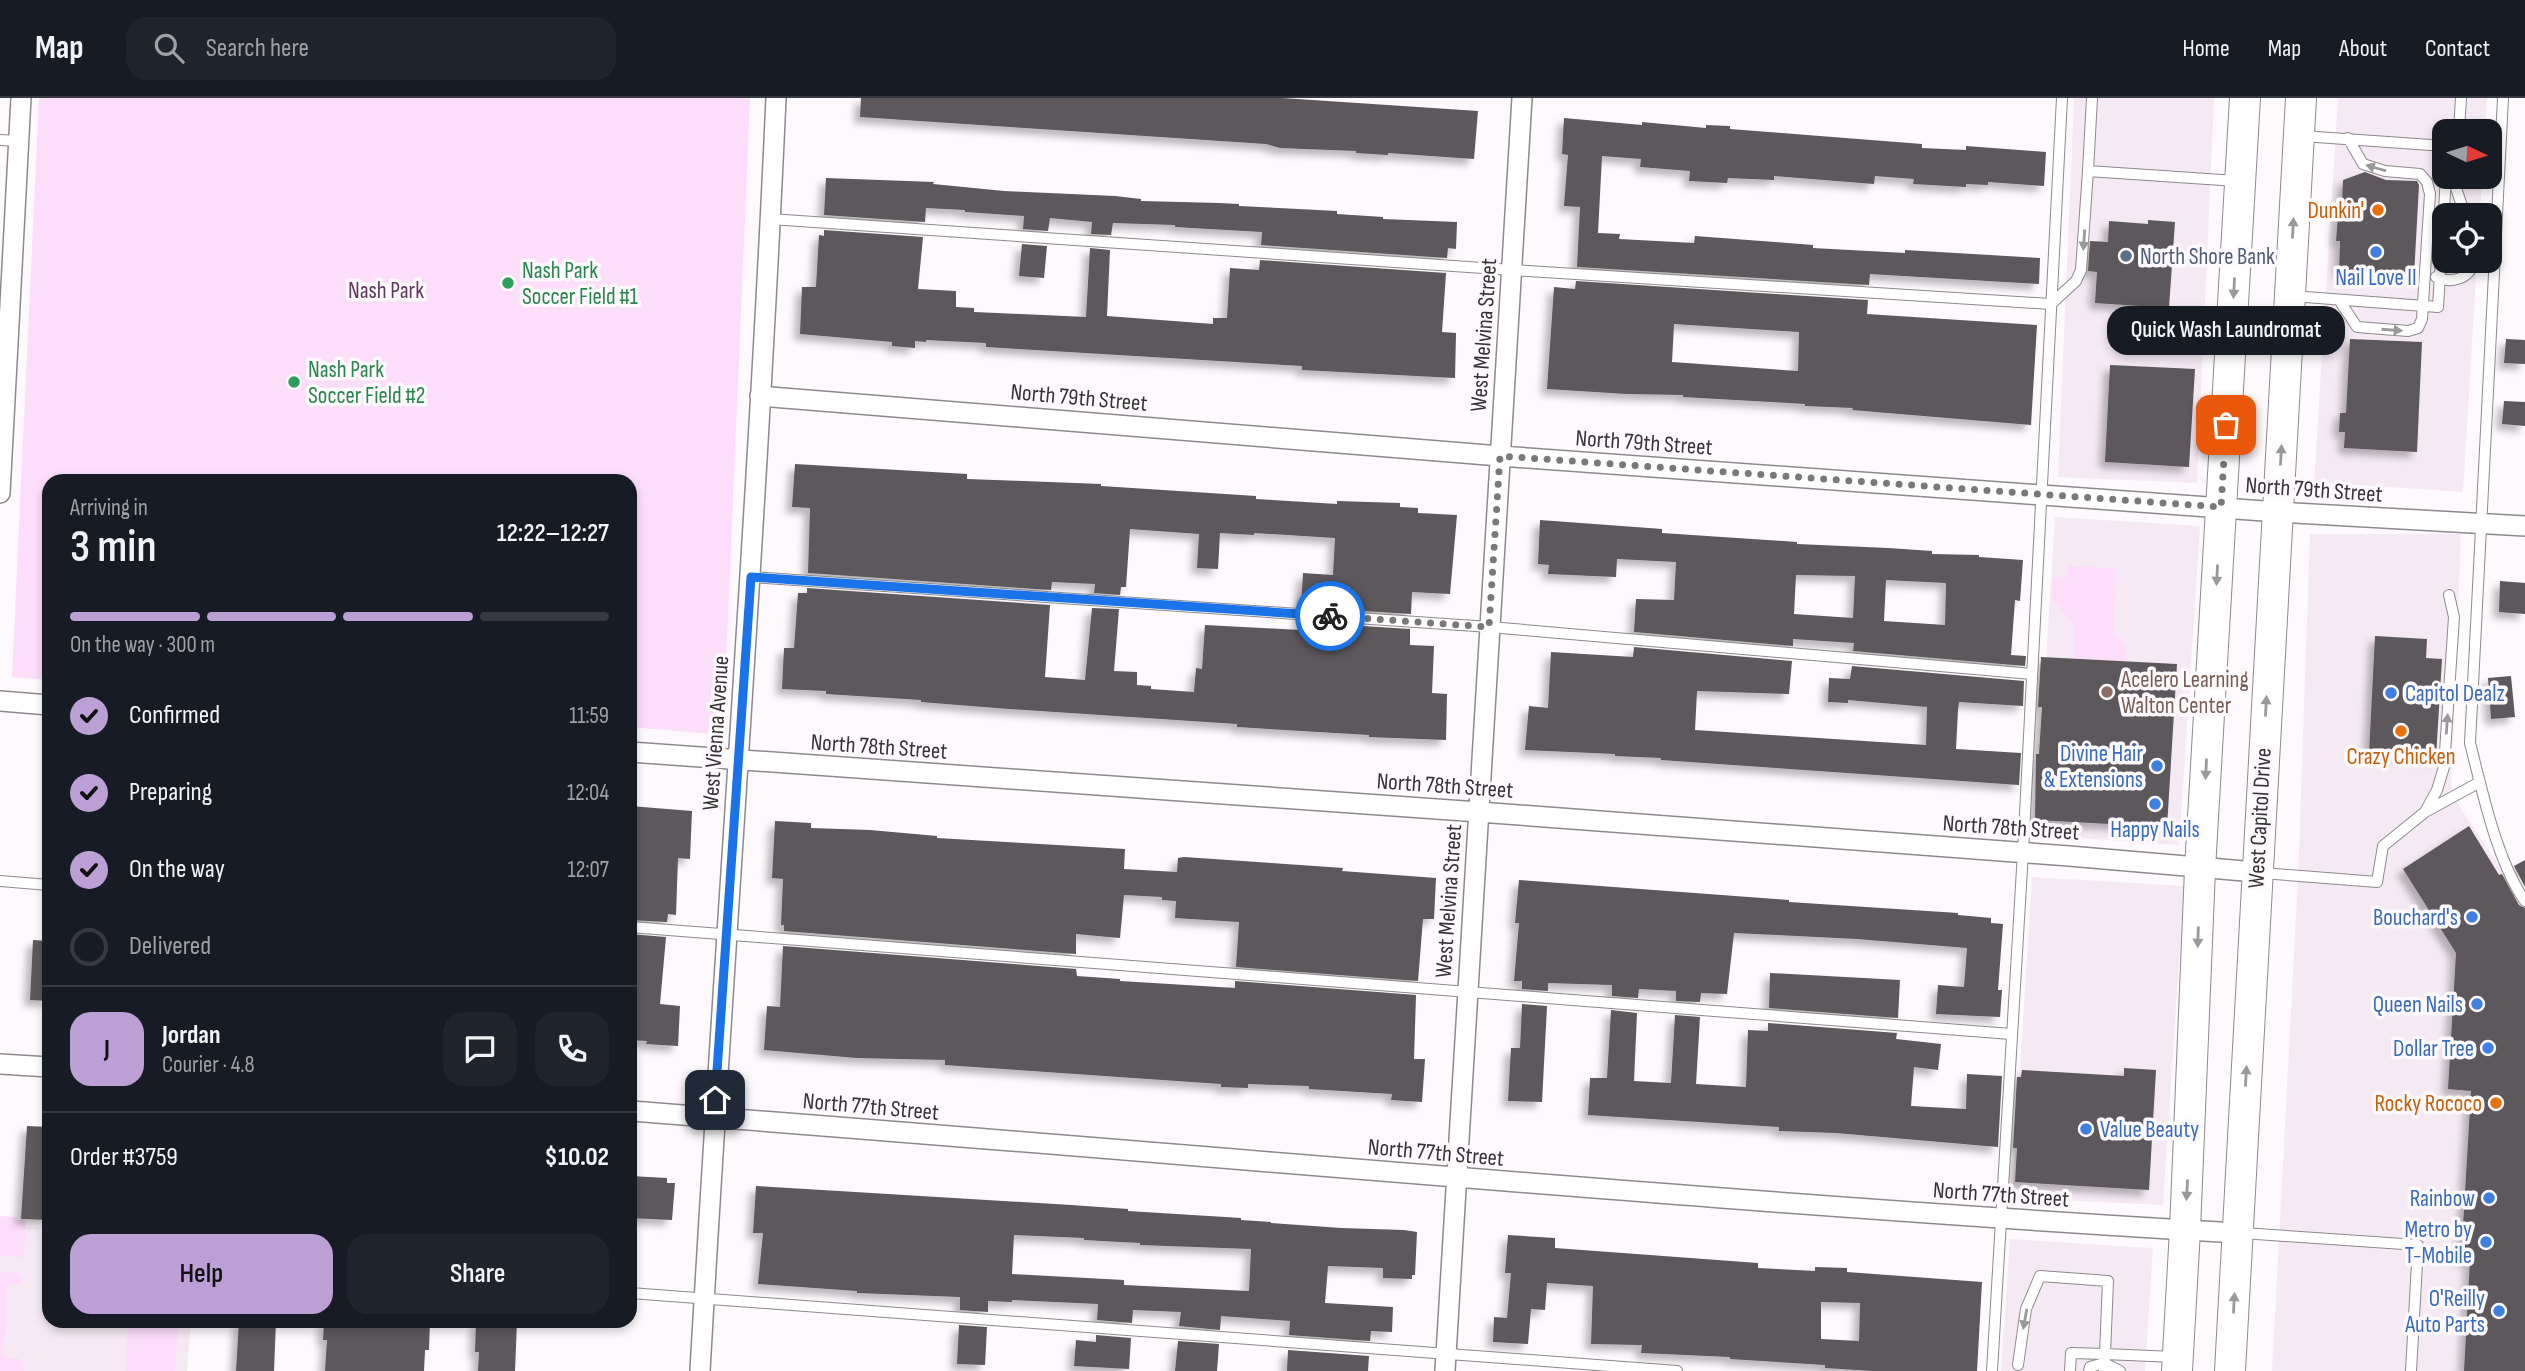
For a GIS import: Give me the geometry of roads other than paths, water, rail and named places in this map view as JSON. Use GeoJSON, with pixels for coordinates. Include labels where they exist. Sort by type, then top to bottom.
{"type":"FeatureCollection","features":[{"type":"Feature","properties":{"kind":"main road"},"geometry":{"type":"LineString","coordinates":[[2177,1364],[2200,869],[2245,98]]}},
{"type":"Feature","properties":{"kind":"main road","name":"West Capitol Drive"},"geometry":{"type":"LineString","coordinates":[[2230,1371],[2301,98]]}},
{"type":"Feature","properties":{"kind":"street"},"geometry":{"type":"LineString","coordinates":[[0,493],[9,141],[21,98]]}},
{"type":"Feature","properties":{"kind":"street","name":"West Vienna Avenue"},"geometry":{"type":"LineString","coordinates":[[700,1371],[714,1117],[751,577],[776,98]]}},
{"type":"Feature","properties":{"kind":"street","name":"West Melvina Street"},"geometry":{"type":"LineString","coordinates":[[1445,1363],[1522,98]]}},
{"type":"Feature","properties":{"kind":"street","name":"North 79th Street"},"geometry":{"type":"LineString","coordinates":[[760,396],[1500,456],[2278,512],[2525,526]]}},
{"type":"Feature","properties":{"kind":"street"},"geometry":{"type":"LineString","coordinates":[[0,701],[42,704]]}},
{"type":"Feature","properties":{"kind":"street","name":"North 78th Street"},"geometry":{"type":"LineString","coordinates":[[637,753],[2023,852],[2256,872]]}},
{"type":"Feature","properties":{"kind":"street"},"geometry":{"type":"LineString","coordinates":[[0,1064],[42,1067]]}},
{"type":"Feature","properties":{"kind":"street","name":"North 77th Street"},"geometry":{"type":"LineString","coordinates":[[637,1112],[1455,1179],[1999,1219],[2238,1233]]}},
{"type":"Feature","properties":{"kind":"lane"},"geometry":{"type":"LineString","coordinates":[[1992,1371],[2063,98]]}},
{"type":"Feature","properties":{"kind":"lane"},"geometry":{"type":"LineString","coordinates":[[769,219],[2051,304],[2076,281],[2081,271],[2092,98]]}},
{"type":"Feature","properties":{"kind":"lane"},"geometry":{"type":"LineString","coordinates":[[2460,119],[2461,98]]}},
{"type":"Feature","properties":{"kind":"lane"},"geometry":{"type":"LineString","coordinates":[[2503,98],[2470,743],[2487,810],[2515,887],[2525,901]]}},
{"type":"Feature","properties":{"kind":"lane"},"geometry":{"type":"LineString","coordinates":[[2299,135],[2432,145]]}},
{"type":"Feature","properties":{"kind":"lane"},"geometry":{"type":"LineString","coordinates":[[2339,300],[2357,327],[2408,331],[2418,328],[2423,306],[2430,194],[2427,182],[2420,174],[2385,171],[2363,164],[2348,138]]}},
{"type":"Feature","properties":{"kind":"lane"},"geometry":{"type":"LineString","coordinates":[[2088,172],[2240,181]]}},
{"type":"Feature","properties":{"kind":"lane"},"geometry":{"type":"LineString","coordinates":[[2290,296],[2438,307],[2445,189]]}},
{"type":"Feature","properties":{"kind":"lane"},"geometry":{"type":"LineString","coordinates":[[2425,264],[2439,279],[2459,279],[2468,273]]}},
{"type":"Feature","properties":{"kind":"lane"},"geometry":{"type":"LineString","coordinates":[[751,577],[1489,627],[2032,674]]}},
{"type":"Feature","properties":{"kind":"lane"},"geometry":{"type":"LineString","coordinates":[[2425,813],[2437,790],[2444,767],[2454,617],[2449,595]]}},
{"type":"Feature","properties":{"kind":"lane"},"geometry":{"type":"LineString","coordinates":[[2256,872],[2377,882],[2383,846],[2425,813],[2480,782]]}},
{"type":"Feature","properties":{"kind":"lane"},"geometry":{"type":"LineString","coordinates":[[0,881],[42,884]]}},
{"type":"Feature","properties":{"kind":"lane"},"geometry":{"type":"LineString","coordinates":[[637,928],[2011,1034]]}},
{"type":"Feature","properties":{"kind":"lane"},"geometry":{"type":"LineString","coordinates":[[2238,1233],[2418,1245],[2411,1371]]}},
{"type":"Feature","properties":{"kind":"lane"},"geometry":{"type":"LineString","coordinates":[[2018,1364],[2026,1309],[2040,1276],[2108,1281],[2104,1363]]}},
{"type":"Feature","properties":{"kind":"lane"},"geometry":{"type":"LineString","coordinates":[[637,1293],[1445,1363],[1677,1371]]}},
{"type":"Feature","properties":{"kind":"lane"},"geometry":{"type":"LineString","coordinates":[[2070,1371],[2071,1353],[2120,1371]]}},
{"type":"Feature","properties":{"kind":"lane"},"geometry":{"type":"LineString","coordinates":[[2089,1371],[2090,1367],[2104,1363],[2177,1364]]}},
{"type":"Feature","properties":{"kind":"place","name":"Dunkin'"},"geometry":{"type":"Point","coordinates":[2378,210]}},
{"type":"Feature","properties":{"kind":"place","name":"Nail Love II"},"geometry":{"type":"Point","coordinates":[2376,252]}},
{"type":"Feature","properties":{"kind":"place","name":"North Shore Bank"},"geometry":{"type":"Point","coordinates":[2126,256]}},
{"type":"Feature","properties":{"kind":"place","name":"Nash Park Soccer Field #1"},"geometry":{"type":"Point","coordinates":[508,283]}},
{"type":"Feature","properties":{"kind":"place","name":"Nash Park Soccer Field #2"},"geometry":{"type":"Point","coordinates":[294,382]}},
{"type":"Feature","properties":{"kind":"place","name":"Quick Wash Laundromat"},"geometry":{"type":"Point","coordinates":[2226,425]}},
{"type":"Feature","properties":{"kind":"place","name":"Acelero Learning Walton Center"},"geometry":{"type":"Point","coordinates":[2107,692]}},
{"type":"Feature","properties":{"kind":"place","name":"Capitol Dealz"},"geometry":{"type":"Point","coordinates":[2391,693]}},
{"type":"Feature","properties":{"kind":"place","name":"Crazy Chicken"},"geometry":{"type":"Point","coordinates":[2401,731]}},
{"type":"Feature","properties":{"kind":"place","name":"Divine Hair & Extensions"},"geometry":{"type":"Point","coordinates":[2157,766]}},
{"type":"Feature","properties":{"kind":"place","name":"Happy Nails"},"geometry":{"type":"Point","coordinates":[2155,804]}},
{"type":"Feature","properties":{"kind":"place","name":"Bouchard's"},"geometry":{"type":"Point","coordinates":[2472,917]}},
{"type":"Feature","properties":{"kind":"place","name":"Queen Nails"},"geometry":{"type":"Point","coordinates":[2477,1004]}},
{"type":"Feature","properties":{"kind":"place","name":"Dollar Tree"},"geometry":{"type":"Point","coordinates":[2488,1048]}},
{"type":"Feature","properties":{"kind":"place","name":"Rocky Rococo"},"geometry":{"type":"Point","coordinates":[2496,1103]}},
{"type":"Feature","properties":{"kind":"place","name":"Value Beauty"},"geometry":{"type":"Point","coordinates":[2086,1129]}},
{"type":"Feature","properties":{"kind":"place","name":"Rainbow"},"geometry":{"type":"Point","coordinates":[2489,1198]}},
{"type":"Feature","properties":{"kind":"place","name":"Metro by T-Mobile"},"geometry":{"type":"Point","coordinates":[2486,1242]}},
{"type":"Feature","properties":{"kind":"place","name":"O'Reilly Auto Parts"},"geometry":{"type":"Point","coordinates":[2499,1311]}},
{"type":"Feature","properties":{"kind":"park label","name":"Nash Park"},"geometry":{"type":"Point","coordinates":[386,290]}}]}
